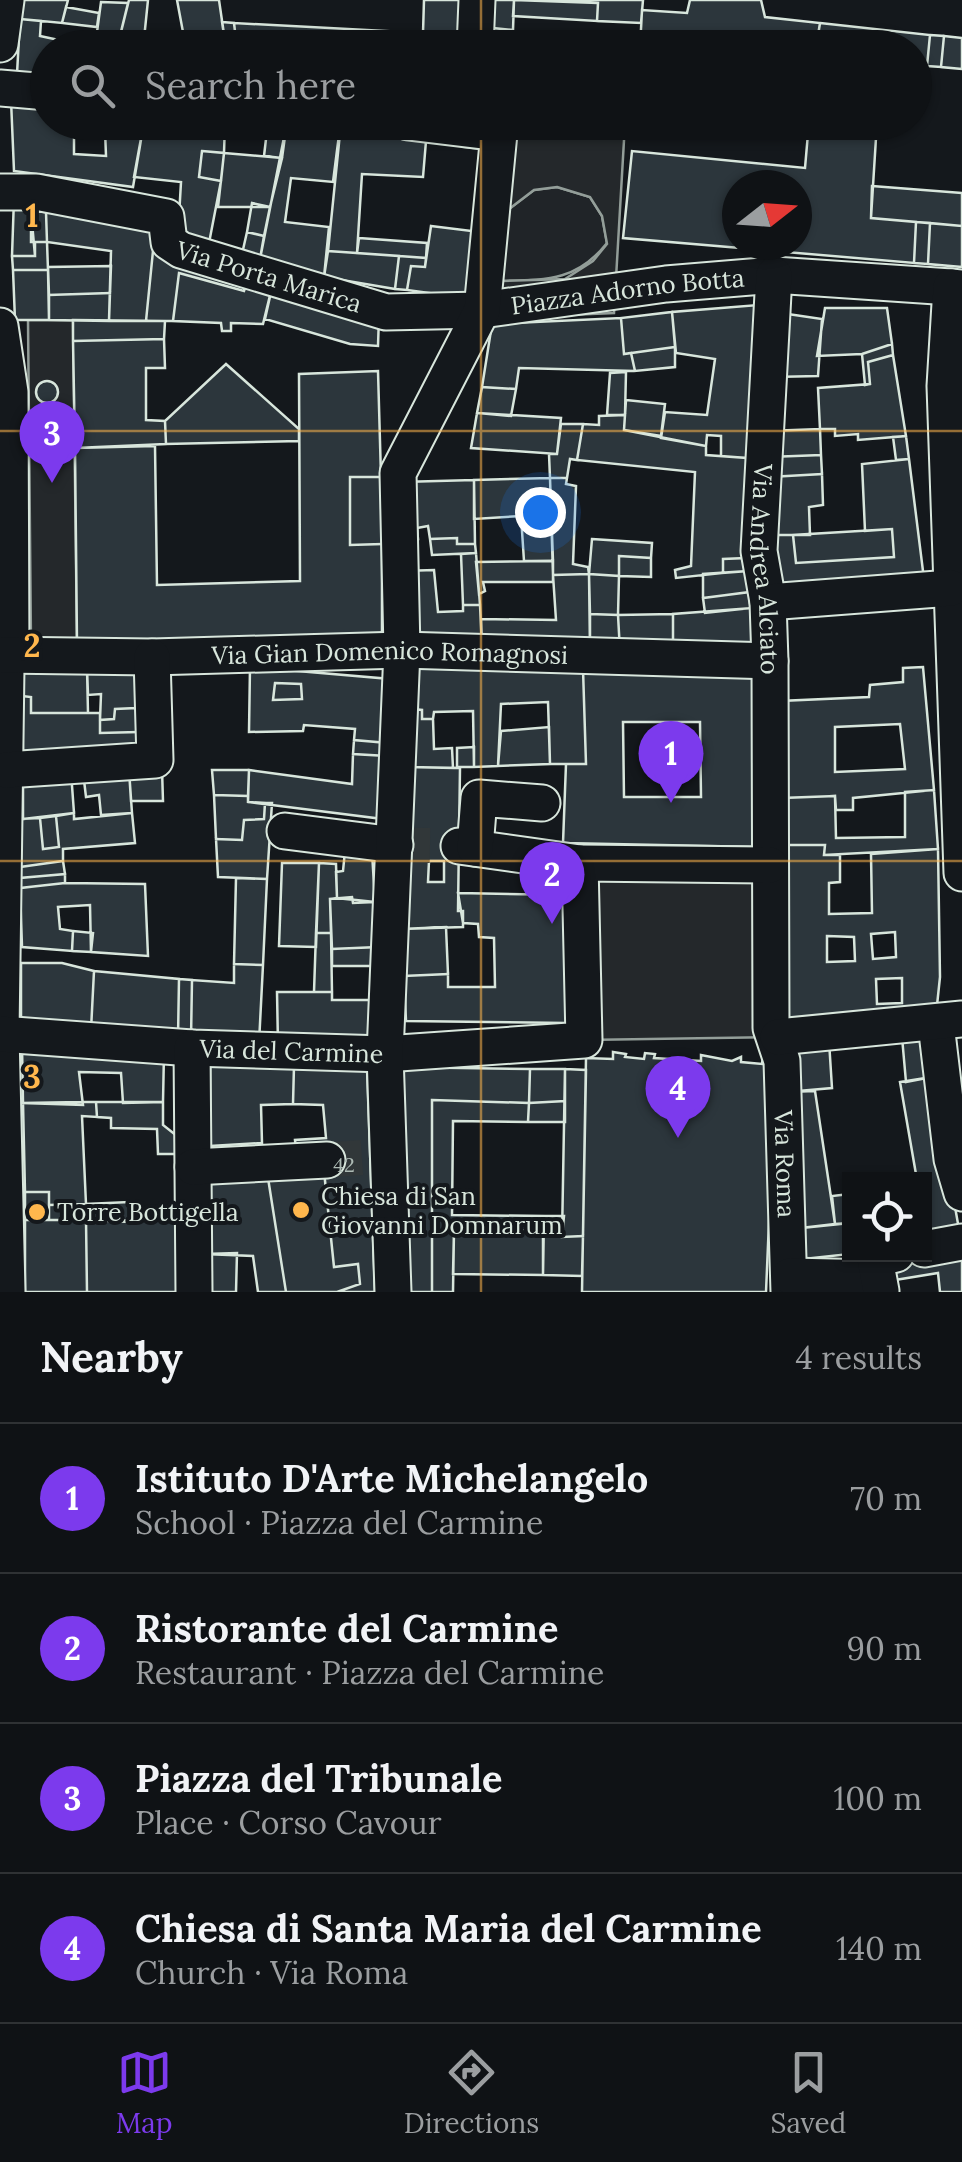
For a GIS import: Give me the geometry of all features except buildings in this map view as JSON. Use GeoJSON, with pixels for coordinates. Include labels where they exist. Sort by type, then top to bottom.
{"type":"FeatureCollection","features":[{"type":"Feature","properties":{"kind":"street"},"geometry":{"type":"LineString","coordinates":[[0,44],[6,0]]}},
{"type":"Feature","properties":{"kind":"street"},"geometry":{"type":"LineString","coordinates":[[475,30],[476,0]]}},
{"type":"Feature","properties":{"kind":"street"},"geometry":{"type":"LineString","coordinates":[[0,88],[30,90]]}},
{"type":"Feature","properties":{"kind":"street"},"geometry":{"type":"LineString","coordinates":[[392,1292],[380,1156],[402,650],[398,473],[482,310],[481,140]]}},
{"type":"Feature","properties":{"kind":"street","name":"Via Porta Marica"},"geometry":{"type":"LineString","coordinates":[[0,192],[36,192],[166,217],[169,242],[181,250],[386,312]]}},
{"type":"Feature","properties":{"kind":"street","name":"Piazza Adorno Botta"},"geometry":{"type":"LineString","coordinates":[[386,312],[482,310],[666,284],[774,275],[956,287]]}},
{"type":"Feature","properties":{"kind":"street","name":"Via Andrea Alciato"},"geometry":{"type":"LineString","coordinates":[[774,275],[759,551],[768,602],[771,1028],[778,1037]]}},
{"type":"Feature","properties":{"kind":"street"},"geometry":{"type":"LineString","coordinates":[[956,287],[951,588],[962,872]]}},
{"type":"Feature","properties":{"kind":"street"},"geometry":{"type":"LineString","coordinates":[[0,326],[10,392],[0,1034],[6,1292]]}},
{"type":"Feature","properties":{"kind":"street"},"geometry":{"type":"LineString","coordinates":[[768,602],[951,588]]}},
{"type":"Feature","properties":{"kind":"street","name":"Via Gian Domenico Romagnosi"},"geometry":{"type":"LineString","coordinates":[[5,655],[152,657],[402,650],[770,661]]}},
{"type":"Feature","properties":{"kind":"street"},"geometry":{"type":"LineString","coordinates":[[6,770],[155,760],[152,657]]}},
{"type":"Feature","properties":{"kind":"street"},"geometry":{"type":"LineString","coordinates":[[542,802],[479,798],[467,847],[580,864],[770,865]]}},
{"type":"Feature","properties":{"kind":"street"},"geometry":{"type":"LineString","coordinates":[[285,831],[395,845]]}},
{"type":"Feature","properties":{"kind":"street","name":"Via del Carmine"},"geometry":{"type":"LineString","coordinates":[[0,1034],[192,1048],[385,1054],[584,1040],[580,864]]}},
{"type":"Feature","properties":{"kind":"street"},"geometry":{"type":"LineString","coordinates":[[778,1037],[955,1019],[952,1159],[962,1193]]}},
{"type":"Feature","properties":{"kind":"street","name":"Via Roma"},"geometry":{"type":"LineString","coordinates":[[778,1037],[789,1284]]}},
{"type":"Feature","properties":{"kind":"street"},"geometry":{"type":"LineString","coordinates":[[192,1048],[194,1292]]}},
{"type":"Feature","properties":{"kind":"street"},"geometry":{"type":"LineString","coordinates":[[193,1167],[327,1160]]}},
{"type":"Feature","properties":{"kind":"street"},"geometry":{"type":"LineString","coordinates":[[932,1248],[962,1242]]}},
{"type":"Feature","properties":{"kind":"street"},"geometry":{"type":"LineString","coordinates":[[789,1284],[885,1275]]}},
{"type":"Feature","properties":{"kind":"shaded area"},"geometry":{"type":"Polygon","coordinates":[[[465,140],[624,140],[614,313],[473,319],[490,150],[464,147],[465,140]],[[557,187],[534,190],[509,209],[502,281],[565,279],[593,261],[607,244],[602,216],[590,197],[557,187]]]}},
{"type":"Feature","properties":{"kind":"shaded area"},"geometry":{"type":"Polygon","coordinates":[[[557,187],[590,197],[602,216],[607,243],[584,265],[560,276],[501,281],[509,209],[534,190],[557,187]]]}},
{"type":"Feature","properties":{"kind":"shaded area"},"geometry":{"type":"Polygon","coordinates":[[[28,320],[73,320],[77,643],[31,643],[28,320]]]}},
{"type":"Feature","properties":{"kind":"shaded area"},"geometry":{"type":"Polygon","coordinates":[[[580,864],[770,865],[778,1037],[584,1040],[580,864]]]}},
{"type":"Feature","properties":{"kind":"tunnel"},"geometry":{"type":"LineString","coordinates":[[395,845],[459,846]]}},
{"type":"Feature","properties":{"kind":"tunnel"},"geometry":{"type":"LineString","coordinates":[[327,1160],[370,1157]]}},
{"type":"Feature","properties":{"kind":"place","name":"Piazza del Tribunale"},"geometry":{"type":"Point","coordinates":[52,483]}},
{"type":"Feature","properties":{"kind":"place","name":"Istituto D'Arte Michelangelo"},"geometry":{"type":"Point","coordinates":[671,803]}},
{"type":"Feature","properties":{"kind":"place","name":"Ristorante del Carmine"},"geometry":{"type":"Point","coordinates":[552,924]}},
{"type":"Feature","properties":{"kind":"place","name":"Chiesa di Santa Maria del Carmine"},"geometry":{"type":"Point","coordinates":[678,1138]}},
{"type":"Feature","properties":{"kind":"place","name":"Chiesa di San Giovanni Domnarum"},"geometry":{"type":"Point","coordinates":[301,1210]}},
{"type":"Feature","properties":{"kind":"place","name":"Torre Bottigella"},"geometry":{"type":"Point","coordinates":[37,1212]}}]}
